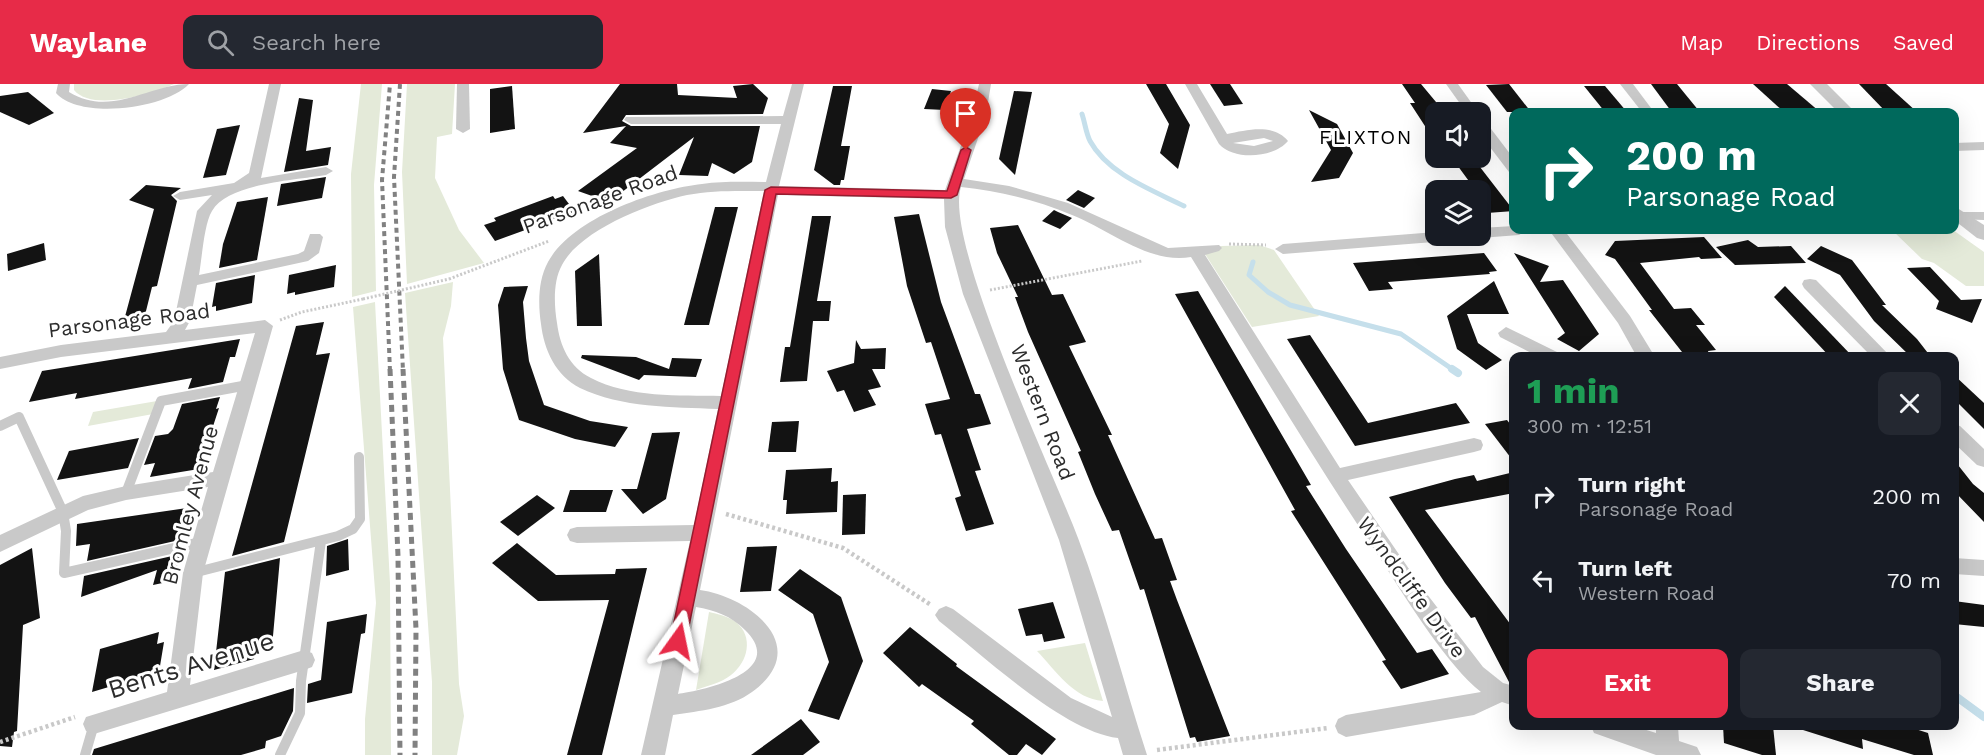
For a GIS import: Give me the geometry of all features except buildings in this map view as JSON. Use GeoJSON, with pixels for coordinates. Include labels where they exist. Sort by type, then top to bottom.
{"type":"FeatureCollection","features":[{"type":"Feature","properties":{"kind":"street"},"geometry":{"type":"LineString","coordinates":[[64,84],[62,93],[73,102],[98,105],[149,98],[183,84]]}},
{"type":"Feature","properties":{"kind":"street"},"geometry":{"type":"LineString","coordinates":[[172,337],[182,321],[204,211],[212,199],[245,184],[256,175],[275,84]]}},
{"type":"Feature","properties":{"kind":"street"},"geometry":{"type":"LineString","coordinates":[[463,84],[463,129]]}},
{"type":"Feature","properties":{"kind":"street"},"geometry":{"type":"LineString","coordinates":[[653,755],[702,533],[771,188],[798,84]]}},
{"type":"Feature","properties":{"kind":"street","name":"Western Road"},"geometry":{"type":"LineString","coordinates":[[985,84],[979,115],[953,189],[953,227],[971,294],[1069,540],[1135,754]]}},
{"type":"Feature","properties":{"kind":"street"},"geometry":{"type":"LineString","coordinates":[[1191,84],[1226,144]]}},
{"type":"Feature","properties":{"kind":"street"},"geometry":{"type":"LineString","coordinates":[[1452,84],[1466,102]]}},
{"type":"Feature","properties":{"kind":"street"},"geometry":{"type":"LineString","coordinates":[[1626,84],[1645,108]]}},
{"type":"Feature","properties":{"kind":"street"},"geometry":{"type":"LineString","coordinates":[[1818,84],[1843,108]]}},
{"type":"Feature","properties":{"kind":"street"},"geometry":{"type":"LineString","coordinates":[[631,120],[789,120]]}},
{"type":"Feature","properties":{"kind":"street"},"geometry":{"type":"LineString","coordinates":[[1491,139],[1509,162]]}},
{"type":"Feature","properties":{"kind":"street"},"geometry":{"type":"LineString","coordinates":[[1959,147],[1984,146]]}},
{"type":"Feature","properties":{"kind":"street"},"geometry":{"type":"LineString","coordinates":[[180,196],[326,171]]}},
{"type":"Feature","properties":{"kind":"street","name":"Parsonage Road"},"geometry":{"type":"LineString","coordinates":[[587,230],[680,192],[702,188],[953,189],[990,185],[1095,219],[1178,254],[1214,248]]}},
{"type":"Feature","properties":{"kind":"street"},"geometry":{"type":"LineString","coordinates":[[1959,213],[1984,216]]}},
{"type":"Feature","properties":{"kind":"street"},"geometry":{"type":"LineString","coordinates":[[1959,214],[1984,234]]}},
{"type":"Feature","properties":{"kind":"street"},"geometry":{"type":"LineString","coordinates":[[587,230],[562,251],[554,263],[550,278],[547,306],[550,336],[567,372],[585,383],[606,391],[633,396],[728,403]]}},
{"type":"Feature","properties":{"kind":"street"},"geometry":{"type":"LineString","coordinates":[[1491,232],[1509,231]]}},
{"type":"Feature","properties":{"kind":"street"},"geometry":{"type":"LineString","coordinates":[[1560,234],[1624,320],[1643,352]]}},
{"type":"Feature","properties":{"kind":"street"},"geometry":{"type":"LineString","coordinates":[[189,282],[303,258],[311,253],[315,237]]}},
{"type":"Feature","properties":{"kind":"street"},"geometry":{"type":"LineString","coordinates":[[1283,249],[1425,238]]}},
{"type":"Feature","properties":{"kind":"street","name":"Wyndcliffe Drive"},"geometry":{"type":"LineString","coordinates":[[1195,251],[1374,536],[1475,674],[1505,693]]}},
{"type":"Feature","properties":{"kind":"street"},"geometry":{"type":"LineString","coordinates":[[1810,284],[1877,352]]}},
{"type":"Feature","properties":{"kind":"street","name":"Parsonage Road"},"geometry":{"type":"LineString","coordinates":[[0,363],[61,351],[265,326]]}},
{"type":"Feature","properties":{"kind":"street","name":"Bromley Avenue"},"geometry":{"type":"LineString","coordinates":[[177,700],[193,573],[265,326]]}},
{"type":"Feature","properties":{"kind":"street"},"geometry":{"type":"LineString","coordinates":[[1506,333],[1543,352]]}},
{"type":"Feature","properties":{"kind":"street"},"geometry":{"type":"LineString","coordinates":[[1959,435],[1984,460]]}},
{"type":"Feature","properties":{"kind":"street"},"geometry":{"type":"LineString","coordinates":[[1335,476],[1474,445]]}},
{"type":"Feature","properties":{"kind":"street"},"geometry":{"type":"LineString","coordinates":[[0,544],[63,512],[126,493],[221,478]]}},
{"type":"Feature","properties":{"kind":"street"},"geometry":{"type":"LineString","coordinates":[[577,535],[702,533]]}},
{"type":"Feature","properties":{"kind":"street"},"geometry":{"type":"LineString","coordinates":[[1959,566],[1984,567]]}},
{"type":"Feature","properties":{"kind":"street"},"geometry":{"type":"LineString","coordinates":[[664,706],[709,699],[743,686],[764,665],[768,650],[767,639],[760,628],[722,604],[687,597]]}},
{"type":"Feature","properties":{"kind":"street"},"geometry":{"type":"LineString","coordinates":[[946,615],[1063,705],[1103,726],[1128,729]]}},
{"type":"Feature","properties":{"kind":"street","name":"Bents Avenue"},"geometry":{"type":"LineString","coordinates":[[94,724],[304,660]]}},
{"type":"Feature","properties":{"kind":"street","name":"Wyndcliffe Drive"},"geometry":{"type":"LineString","coordinates":[[1346,726],[1474,705],[1505,693]]}},
{"type":"Feature","properties":{"kind":"street"},"geometry":{"type":"LineString","coordinates":[[1616,730],[1673,746]]}},
{"type":"Feature","properties":{"kind":"lane"},"geometry":{"type":"LineString","coordinates":[[126,493],[161,401],[248,385]]}},
{"type":"Feature","properties":{"kind":"lane"},"geometry":{"type":"LineString","coordinates":[[0,426],[19,417],[63,512],[66,531],[64,573],[121,558],[201,542]]}},
{"type":"Feature","properties":{"kind":"lane"},"geometry":{"type":"LineString","coordinates":[[193,573],[321,541],[353,529],[360,519],[359,457]]}},
{"type":"Feature","properties":{"kind":"lane"},"geometry":{"type":"LineString","coordinates":[[280,755],[300,713],[304,660],[321,541]]}},
{"type":"Feature","properties":{"kind":"lane"},"geometry":{"type":"LineString","coordinates":[[85,755],[94,724]]}},
{"type":"Feature","properties":{"kind":"path","name":"Parsonage Road"},"geometry":{"type":"LineString","coordinates":[[265,326],[302,312],[449,279],[537,245],[587,230]]}},
{"type":"Feature","properties":{"kind":"path"},"geometry":{"type":"LineString","coordinates":[[1214,248],[1220,245],[1259,243],[1283,249]]}},
{"type":"Feature","properties":{"kind":"path"},"geometry":{"type":"LineString","coordinates":[[971,294],[1144,261]]}},
{"type":"Feature","properties":{"kind":"path"},"geometry":{"type":"LineString","coordinates":[[707,508],[843,548],[946,615]]}},
{"type":"Feature","properties":{"kind":"path"},"geometry":{"type":"LineString","coordinates":[[0,742],[91,711],[94,724]]}},
{"type":"Feature","properties":{"kind":"path"},"geometry":{"type":"LineString","coordinates":[[1135,754],[1346,726]]}},
{"type":"Feature","properties":{"kind":"green space"},"geometry":{"type":"Polygon","coordinates":[[[74,84],[174,84],[122,99],[94,100],[74,90],[74,84]]]}},
{"type":"Feature","properties":{"kind":"green space"},"geometry":{"type":"Polygon","coordinates":[[[361,84],[382,84],[374,185],[376,291],[352,297],[351,174],[361,84]]]}},
{"type":"Feature","properties":{"kind":"green space"},"geometry":{"type":"Polygon","coordinates":[[[407,84],[455,84],[452,134],[437,137],[435,178],[459,230],[484,263],[407,284],[402,172],[407,84]]]}},
{"type":"Feature","properties":{"kind":"green space"},"geometry":{"type":"Polygon","coordinates":[[[1896,234],[1959,234],[1984,252],[1984,286],[1966,286],[1934,263],[1922,259],[1896,234]]]}},
{"type":"Feature","properties":{"kind":"green space"},"geometry":{"type":"Polygon","coordinates":[[[1259,245],[1274,250],[1319,316],[1252,327],[1205,254],[1221,246],[1259,245]]]}},
{"type":"Feature","properties":{"kind":"green space"},"geometry":{"type":"Polygon","coordinates":[[[453,282],[451,306],[443,338],[459,684],[464,716],[457,755],[432,755],[432,682],[405,293],[453,282]]]}},
{"type":"Feature","properties":{"kind":"green space"},"geometry":{"type":"Polygon","coordinates":[[[375,302],[390,583],[391,755],[365,755],[365,719],[376,603],[353,307],[375,302]]]}},
{"type":"Feature","properties":{"kind":"green space"},"geometry":{"type":"Polygon","coordinates":[[[157,401],[153,414],[88,426],[93,412],[157,401]]]}},
{"type":"Feature","properties":{"kind":"green space"},"geometry":{"type":"Polygon","coordinates":[[[709,612],[736,622],[745,635],[747,649],[737,670],[731,675],[696,690],[709,612]]]}},
{"type":"Feature","properties":{"kind":"green space"},"geometry":{"type":"Polygon","coordinates":[[[1085,643],[1103,701],[1074,690],[1037,651],[1085,643]]]}},
{"type":"Feature","properties":{"kind":"waterway"},"geometry":{"type":"LineString","coordinates":[[1082,114],[1090,141],[1108,163],[1132,180],[1184,206]]}},
{"type":"Feature","properties":{"kind":"waterway"},"geometry":{"type":"LineString","coordinates":[[1253,262],[1249,275],[1268,292],[1290,305],[1401,334],[1455,371]]}},
{"type":"Feature","properties":{"kind":"waterway"},"geometry":{"type":"LineString","coordinates":[[1959,699],[1984,717]]}},
{"type":"Feature","properties":{"kind":"railway"},"geometry":{"type":"LineString","coordinates":[[390,84],[382,180],[390,371]]}},
{"type":"Feature","properties":{"kind":"railway"},"geometry":{"type":"LineString","coordinates":[[400,84],[394,177],[403,371]]}},
{"type":"Feature","properties":{"kind":"railway"},"geometry":{"type":"LineString","coordinates":[[390,369],[398,556],[400,755]]}},
{"type":"Feature","properties":{"kind":"railway"},"geometry":{"type":"LineString","coordinates":[[403,369],[416,629],[415,755]]}},
{"type":"Feature","properties":{"kind":"district","name":"FLIXTON"},"geometry":{"type":"Point","coordinates":[1366,137]}},
{"type":"Feature","properties":{"kind":"route"},"geometry":{"type":"LineString","coordinates":[[678,641],[771,190],[951,195],[966,150]]}}]}
